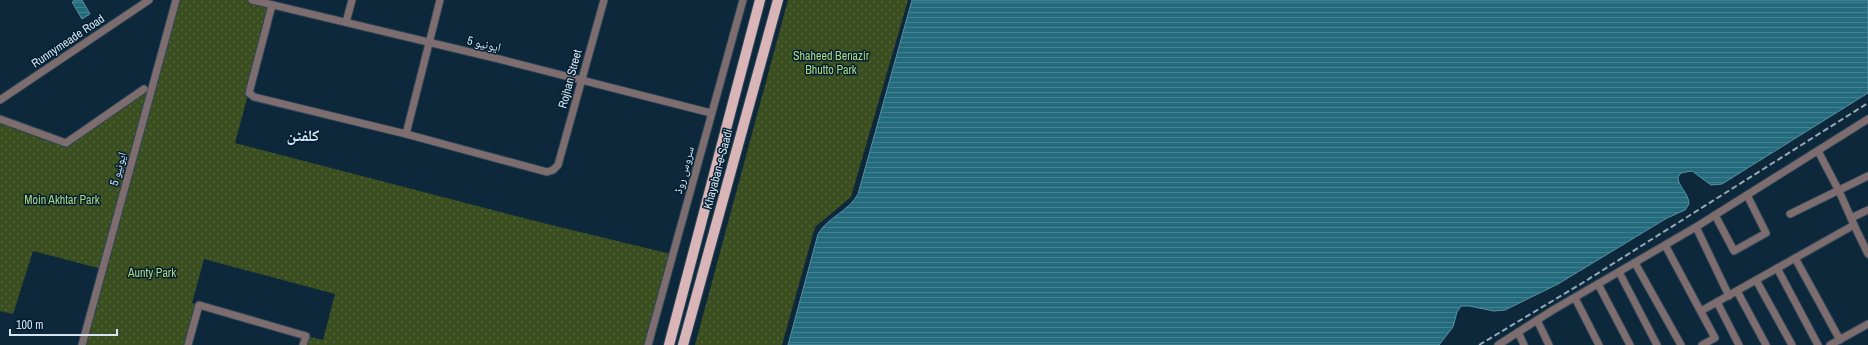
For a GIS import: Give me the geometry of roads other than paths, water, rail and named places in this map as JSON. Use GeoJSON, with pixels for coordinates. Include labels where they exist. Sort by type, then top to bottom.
{"type":"FeatureCollection","features":[{"type":"Feature","properties":{"kind":"main road","name":"Khayaban-e-Saadi"},"geometry":{"type":"LineString","coordinates":[[669,345],[760,0]]}},
{"type":"Feature","properties":{"kind":"main road","name":"Khayaban-e-Saadi"},"geometry":{"type":"LineString","coordinates":[[683,345],[778,0]]}},
{"type":"Feature","properties":{"kind":"street","name":"Runnymeade Road"},"geometry":{"type":"LineString","coordinates":[[0,100],[149,0]]}},
{"type":"Feature","properties":{"kind":"street","name":"ایونیو 5"},"geometry":{"type":"LineString","coordinates":[[82,345],[176,0]]}},
{"type":"Feature","properties":{"kind":"street","name":"ایونیو 5"},"geometry":{"type":"LineString","coordinates":[[253,0],[499,59],[710,113]]}},
{"type":"Feature","properties":{"kind":"street"},"geometry":{"type":"LineString","coordinates":[[346,22],[352,0]]}},
{"type":"Feature","properties":{"kind":"street"},"geometry":{"type":"LineString","coordinates":[[272,5],[249,93],[251,96],[406,134],[440,0]]}},
{"type":"Feature","properties":{"kind":"street","name":"Rojhan Street"},"geometry":{"type":"LineString","coordinates":[[406,134],[547,172],[553,170],[558,165],[604,0]]}},
{"type":"Feature","properties":{"kind":"street","name":"سروس روڈ"},"geometry":{"type":"LineString","coordinates":[[648,345],[710,113],[743,0]]}},
{"type":"Feature","properties":{"kind":"street"},"geometry":{"type":"LineString","coordinates":[[0,119],[66,143],[144,89]]}},
{"type":"Feature","properties":{"kind":"street"},"geometry":{"type":"LineString","coordinates":[[1499,345],[1537,320],[1696,227],[1868,119]]}},
{"type":"Feature","properties":{"kind":"street"},"geometry":{"type":"LineString","coordinates":[[1818,151],[1839,191],[1868,254]]}},
{"type":"Feature","properties":{"kind":"street"},"geometry":{"type":"LineString","coordinates":[[1790,214],[1868,176]]}},
{"type":"Feature","properties":{"kind":"street"},"geometry":{"type":"LineString","coordinates":[[1715,215],[1734,250],[1766,234],[1747,195]]}},
{"type":"Feature","properties":{"kind":"street"},"geometry":{"type":"LineString","coordinates":[[1701,311],[1795,258],[1852,222],[1868,210]]}},
{"type":"Feature","properties":{"kind":"street"},"geometry":{"type":"LineString","coordinates":[[1696,227],[1729,296]]}},
{"type":"Feature","properties":{"kind":"street"},"geometry":{"type":"LineString","coordinates":[[1861,240],[1868,236]]}},
{"type":"Feature","properties":{"kind":"street"},"geometry":{"type":"LineString","coordinates":[[1665,245],[1715,338],[1714,343],[1702,345]]}},
{"type":"Feature","properties":{"kind":"street"},"geometry":{"type":"LineString","coordinates":[[1795,258],[1840,340]]}},
{"type":"Feature","properties":{"kind":"street"},"geometry":{"type":"LineString","coordinates":[[1635,263],[1680,345]]}},
{"type":"Feature","properties":{"kind":"street"},"geometry":{"type":"LineString","coordinates":[[1777,268],[1818,345]]}},
{"type":"Feature","properties":{"kind":"street"},"geometry":{"type":"LineString","coordinates":[[1619,272],[1657,345]]}},
{"type":"Feature","properties":{"kind":"street"},"geometry":{"type":"LineString","coordinates":[[1756,280],[1792,345]]}},
{"type":"Feature","properties":{"kind":"street"},"geometry":{"type":"LineString","coordinates":[[1598,284],[1630,345]]}},
{"type":"Feature","properties":{"kind":"street"},"geometry":{"type":"LineString","coordinates":[[1737,291],[1766,345]]}},
{"type":"Feature","properties":{"kind":"street"},"geometry":{"type":"LineString","coordinates":[[1575,298],[1599,345]]}},
{"type":"Feature","properties":{"kind":"street"},"geometry":{"type":"LineString","coordinates":[[1717,302],[1739,345]]}},
{"type":"Feature","properties":{"kind":"street"},"geometry":{"type":"LineString","coordinates":[[188,345],[198,305],[306,336],[304,345]]}},
{"type":"Feature","properties":{"kind":"street"},"geometry":{"type":"LineString","coordinates":[[1537,320],[1549,345]]}},
{"type":"Feature","properties":{"kind":"street"},"geometry":{"type":"LineString","coordinates":[[1830,345],[1868,324]]}},
{"type":"Feature","properties":{"kind":"street"},"geometry":{"type":"LineString","coordinates":[[1518,332],[1524,345]]}},
{"type":"Feature","properties":{"kind":"railway"},"geometry":{"type":"LineString","coordinates":[[1479,345],[1584,282],[1868,103]]}},
{"type":"Feature","properties":{"kind":"district","name":"کلفٹن"},"geometry":{"type":"Point","coordinates":[303,135]}},
{"type":"Feature","properties":{"kind":"park label","name":"Shaheed Benazir Bhutto Park"},"geometry":{"type":"Point","coordinates":[831,63]}},
{"type":"Feature","properties":{"kind":"park label","name":"Moin Akhtar Park"},"geometry":{"type":"Point","coordinates":[62,200]}},
{"type":"Feature","properties":{"kind":"park label","name":"Aunty Park"},"geometry":{"type":"Point","coordinates":[152,273]}}]}
